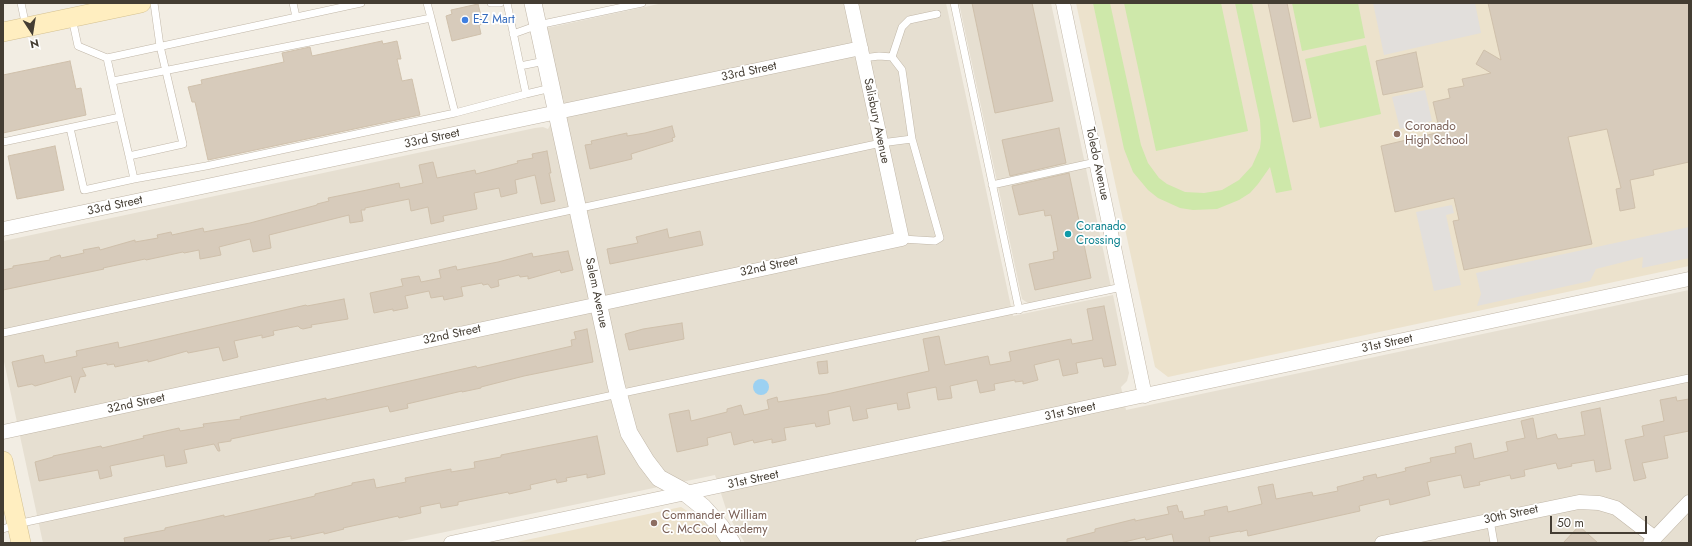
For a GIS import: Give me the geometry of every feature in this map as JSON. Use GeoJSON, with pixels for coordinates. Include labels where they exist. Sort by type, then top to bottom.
{"type":"FeatureCollection","features":[{"type":"Feature","properties":{"kind":"main road"},"geometry":{"type":"LineString","coordinates":[[3,32],[72,18],[110,6],[141,3]]}},
{"type":"Feature","properties":{"kind":"main road"},"geometry":{"type":"LineString","coordinates":[[3,461],[10,526],[21,543]]}},
{"type":"Feature","properties":{"kind":"street","name":"Salem Avenue"},"geometry":{"type":"LineString","coordinates":[[533,3],[618,394],[629,433],[646,461],[659,478],[686,494],[703,507],[721,527],[732,543]]}},
{"type":"Feature","properties":{"kind":"street","name":"Salisbury Avenue"},"geometry":{"type":"LineString","coordinates":[[851,3],[902,239]]}},
{"type":"Feature","properties":{"kind":"street","name":"Toledo Avenue"},"geometry":{"type":"LineString","coordinates":[[1063,3],[1145,396]]}},
{"type":"Feature","properties":{"kind":"street","name":"33rd Street"},"geometry":{"type":"LineString","coordinates":[[3,229],[557,113],[862,53]]}},
{"type":"Feature","properties":{"kind":"street","name":"32nd Street"},"geometry":{"type":"LineString","coordinates":[[3,432],[902,239]]}},
{"type":"Feature","properties":{"kind":"street","name":"31st Street"},"geometry":{"type":"LineString","coordinates":[[451,543],[1689,279]]}},
{"type":"Feature","properties":{"kind":"street","name":"30th Street"},"geometry":{"type":"LineString","coordinates":[[1382,543],[1579,502],[1599,502],[1616,508],[1652,541]]}},
{"type":"Feature","properties":{"kind":"street"},"geometry":{"type":"LineString","coordinates":[[1652,541],[1689,502]]}},
{"type":"Feature","properties":{"kind":"lane"},"geometry":{"type":"LineString","coordinates":[[21,3],[26,27]]}},
{"type":"Feature","properties":{"kind":"lane"},"geometry":{"type":"LineString","coordinates":[[129,156],[183,144],[160,46],[154,3]]}},
{"type":"Feature","properties":{"kind":"lane"},"geometry":{"type":"LineString","coordinates":[[293,3],[296,17]]}},
{"type":"Feature","properties":{"kind":"lane"},"geometry":{"type":"LineString","coordinates":[[72,18],[78,46],[107,58],[361,3]]}},
{"type":"Feature","properties":{"kind":"lane"},"geometry":{"type":"LineString","coordinates":[[427,3],[455,113]]}},
{"type":"Feature","properties":{"kind":"lane"},"geometry":{"type":"LineString","coordinates":[[491,3],[500,3]]}},
{"type":"Feature","properties":{"kind":"lane"},"geometry":{"type":"LineString","coordinates":[[507,3],[526,94]]}},
{"type":"Feature","properties":{"kind":"lane"},"geometry":{"type":"LineString","coordinates":[[513,34],[538,25],[642,3]]}},
{"type":"Feature","properties":{"kind":"lane"},"geometry":{"type":"LineString","coordinates":[[954,3],[1019,310]]}},
{"type":"Feature","properties":{"kind":"lane"},"geometry":{"type":"LineString","coordinates":[[892,57],[902,27],[909,20],[937,14]]}},
{"type":"Feature","properties":{"kind":"lane"},"geometry":{"type":"LineString","coordinates":[[112,81],[431,18]]}},
{"type":"Feature","properties":{"kind":"lane"},"geometry":{"type":"LineString","coordinates":[[862,53],[892,57],[902,70],[912,139],[940,238],[935,242],[902,239]]}},
{"type":"Feature","properties":{"kind":"lane"},"geometry":{"type":"LineString","coordinates":[[107,58],[134,179]]}},
{"type":"Feature","properties":{"kind":"lane"},"geometry":{"type":"LineString","coordinates":[[520,66],[546,60]]}},
{"type":"Feature","properties":{"kind":"lane"},"geometry":{"type":"LineString","coordinates":[[70,128],[84,190],[206,166],[455,113],[552,88]]}},
{"type":"Feature","properties":{"kind":"lane"},"geometry":{"type":"LineString","coordinates":[[3,142],[120,117]]}},
{"type":"Feature","properties":{"kind":"lane"},"geometry":{"type":"LineString","coordinates":[[3,333],[578,210],[881,143],[912,139]]}},
{"type":"Feature","properties":{"kind":"lane"},"geometry":{"type":"LineString","coordinates":[[992,185],[1096,162]]}},
{"type":"Feature","properties":{"kind":"lane"},"geometry":{"type":"LineString","coordinates":[[10,526],[618,394],[1122,287]]}},
{"type":"Feature","properties":{"kind":"lane"},"geometry":{"type":"LineString","coordinates":[[919,543],[1689,378]]}},
{"type":"Feature","properties":{"kind":"lane"},"geometry":{"type":"LineString","coordinates":[[1490,520],[1494,543]]}},
{"type":"Feature","properties":{"kind":"shaded area"},"geometry":{"type":"Polygon","coordinates":[[[663,3],[946,3],[1013,316],[1113,295],[1129,373],[1127,381],[1121,387],[1126,410],[1689,290],[1689,543],[745,543],[728,515],[715,475],[393,543],[43,543],[3,357],[3,241],[535,128],[543,127],[548,129],[564,100],[562,98],[547,28],[663,3]]]}},
{"type":"Feature","properties":{"kind":"shaded area"},"geometry":{"type":"Polygon","coordinates":[[[959,3],[1051,3],[1111,287],[1029,304],[1022,299],[959,3]]]}},
{"type":"Feature","properties":{"kind":"shaded area","name":"Coronado High School"},"geometry":{"type":"Polygon","coordinates":[[[1076,3],[1689,3],[1689,266],[1168,377],[1155,367],[1076,3]]]}},
{"type":"Feature","properties":{"kind":"shaded area"},"geometry":{"type":"Polygon","coordinates":[[[1373,3],[1475,3],[1481,33],[1384,55],[1373,3]]]}},
{"type":"Feature","properties":{"kind":"shaded area"},"geometry":{"type":"Polygon","coordinates":[[[1425,90],[1432,121],[1400,129],[1392,97],[1425,90]]]}},
{"type":"Feature","properties":{"kind":"shaded area"},"geometry":{"type":"Polygon","coordinates":[[[1452,205],[1454,213],[1446,215],[1461,285],[1434,291],[1416,212],[1452,205]]]}},
{"type":"Feature","properties":{"kind":"shaded area"},"geometry":{"type":"Polygon","coordinates":[[[1689,227],[1689,258],[1642,268],[1643,257],[1596,269],[1590,281],[1477,306],[1481,294],[1476,273],[1689,227]]]}},
{"type":"Feature","properties":{"kind":"shaded area","name":"Commander William C. McCool Academy"},"geometry":{"type":"Polygon","coordinates":[[[681,507],[697,517],[711,529],[722,543],[512,543],[681,507]]]}},
{"type":"Feature","properties":{"kind":"green space"},"geometry":{"type":"Polygon","coordinates":[[[1093,3],[1110,3],[1141,145],[1148,163],[1159,178],[1167,184],[1185,192],[1204,193],[1222,190],[1239,180],[1252,166],[1260,148],[1260,120],[1235,3],[1252,3],[1292,190],[1276,193],[1270,167],[1250,193],[1239,200],[1217,209],[1193,210],[1180,208],[1158,198],[1148,190],[1133,172],[1124,149],[1093,3]]]}},
{"type":"Feature","properties":{"kind":"green space"},"geometry":{"type":"Polygon","coordinates":[[[1124,3],[1221,3],[1248,131],[1156,151],[1124,3]]]}},
{"type":"Feature","properties":{"kind":"green space"},"geometry":{"type":"Polygon","coordinates":[[[1292,3],[1358,3],[1365,38],[1302,51],[1292,3]]]}},
{"type":"Feature","properties":{"kind":"green space"},"geometry":{"type":"Polygon","coordinates":[[[1366,45],[1381,114],[1320,128],[1305,59],[1366,45]]]}},
{"type":"Feature","properties":{"kind":"water"},"geometry":{"type":"Polygon","coordinates":[[[758,379],[764,379],[769,384],[767,393],[764,395],[758,395],[753,390],[753,384],[758,379]]]}},
{"type":"Feature","properties":{"kind":"building"},"geometry":{"type":"Polygon","coordinates":[[[972,3],[1032,3],[1053,101],[995,113],[972,3]]]}},
{"type":"Feature","properties":{"kind":"building"},"geometry":{"type":"Polygon","coordinates":[[[1268,3],[1287,3],[1311,118],[1293,122],[1268,3]]]}},
{"type":"Feature","properties":{"kind":"building"},"geometry":{"type":"Polygon","coordinates":[[[1488,3],[1689,3],[1689,162],[1653,170],[1654,175],[1630,180],[1635,208],[1620,211],[1616,189],[1621,188],[1607,129],[1568,137],[1592,244],[1464,270],[1453,221],[1459,220],[1454,198],[1395,212],[1381,146],[1440,132],[1433,102],[1450,98],[1448,89],[1464,86],[1462,79],[1491,73],[1476,64],[1484,50],[1501,60],[1488,3]]]}},
{"type":"Feature","properties":{"kind":"building","name":"E-Z Mart"},"geometry":{"type":"Polygon","coordinates":[[[478,4],[483,24],[479,25],[481,34],[452,41],[446,16],[452,14],[451,10],[478,4]]]}},
{"type":"Feature","properties":{"kind":"building"},"geometry":{"type":"Polygon","coordinates":[[[382,41],[383,44],[397,41],[401,59],[397,59],[402,81],[412,79],[420,115],[208,160],[195,102],[192,102],[188,87],[202,84],[201,80],[284,62],[282,53],[310,47],[312,56],[382,41]]]}},
{"type":"Feature","properties":{"kind":"building"},"geometry":{"type":"Polygon","coordinates":[[[1416,52],[1423,87],[1383,95],[1376,61],[1416,52]]]}},
{"type":"Feature","properties":{"kind":"building"},"geometry":{"type":"Polygon","coordinates":[[[70,61],[76,89],[81,88],[86,115],[3,133],[3,75],[70,61]]]}},
{"type":"Feature","properties":{"kind":"building"},"geometry":{"type":"Polygon","coordinates":[[[672,126],[675,137],[672,138],[673,141],[631,154],[632,159],[590,169],[585,145],[592,144],[591,141],[627,133],[627,136],[645,133],[672,126]]]}},
{"type":"Feature","properties":{"kind":"building"},"geometry":{"type":"Polygon","coordinates":[[[1059,128],[1066,163],[1010,176],[1002,140],[1059,128]]]}},
{"type":"Feature","properties":{"kind":"building"},"geometry":{"type":"Polygon","coordinates":[[[55,146],[64,190],[17,199],[8,156],[55,146]]]}},
{"type":"Feature","properties":{"kind":"building"},"geometry":{"type":"Polygon","coordinates":[[[547,151],[551,173],[549,173],[555,201],[541,204],[535,175],[515,180],[517,193],[501,197],[499,188],[474,193],[477,209],[443,216],[444,221],[431,224],[428,207],[411,211],[409,199],[365,208],[365,210],[361,210],[363,221],[350,223],[349,215],[269,235],[271,248],[253,252],[250,239],[219,247],[221,255],[200,259],[199,250],[183,252],[3,290],[3,270],[13,268],[13,266],[50,260],[50,258],[60,255],[61,258],[84,253],[83,250],[99,247],[100,250],[135,240],[135,242],[158,238],[157,235],[171,232],[172,235],[203,228],[204,232],[250,223],[317,205],[329,201],[328,198],[399,183],[400,188],[423,183],[419,165],[433,162],[437,178],[475,170],[476,174],[518,163],[517,161],[533,158],[532,154],[547,151]]]}},
{"type":"Feature","properties":{"kind":"building","name":"Coranado Crossing"},"geometry":{"type":"Polygon","coordinates":[[[1069,173],[1091,278],[1035,290],[1029,264],[1054,259],[1053,252],[1058,251],[1051,215],[1045,216],[1044,210],[1019,215],[1012,186],[1069,173]]]}},
{"type":"Feature","properties":{"kind":"building"},"geometry":{"type":"Polygon","coordinates":[[[667,229],[669,238],[700,231],[703,245],[610,264],[607,249],[638,243],[636,237],[667,229]]]}},
{"type":"Feature","properties":{"kind":"building"},"geometry":{"type":"Polygon","coordinates":[[[568,251],[573,270],[561,273],[560,270],[528,279],[528,276],[520,277],[519,275],[498,280],[499,286],[491,288],[488,284],[483,285],[482,283],[461,287],[463,296],[444,300],[443,296],[431,298],[429,291],[405,296],[408,308],[374,313],[370,293],[403,286],[401,279],[419,276],[421,282],[441,278],[439,270],[456,266],[457,270],[498,262],[532,253],[533,257],[568,251]]]}},
{"type":"Feature","properties":{"kind":"building"},"geometry":{"type":"Polygon","coordinates":[[[344,299],[348,319],[311,325],[312,327],[303,329],[298,326],[273,331],[274,335],[262,338],[262,335],[234,341],[238,357],[223,361],[219,347],[188,353],[187,351],[148,362],[148,360],[115,367],[114,364],[107,365],[107,363],[82,368],[86,376],[80,377],[75,393],[71,376],[35,386],[32,384],[18,387],[12,362],[43,355],[45,363],[77,356],[76,351],[118,342],[119,348],[306,305],[344,299]]]}},
{"type":"Feature","properties":{"kind":"building"},"geometry":{"type":"Polygon","coordinates":[[[1104,306],[1116,365],[1104,367],[1102,358],[1076,363],[1078,373],[1063,376],[1059,359],[1034,365],[1038,380],[1023,384],[1023,381],[1015,382],[1015,380],[994,384],[995,390],[980,393],[977,380],[950,386],[952,398],[938,400],[936,387],[907,393],[910,408],[898,410],[897,403],[866,409],[868,418],[853,421],[850,406],[828,411],[830,424],[816,427],[815,423],[784,428],[786,440],[772,443],[772,439],[754,443],[753,440],[734,445],[731,432],[707,438],[708,445],[677,452],[669,414],[689,410],[691,421],[727,412],[727,409],[741,405],[744,415],[769,409],[767,400],[777,397],[778,402],[827,394],[929,371],[923,339],[939,336],[945,365],[988,356],[990,365],[1011,361],[1009,352],[1071,339],[1072,344],[1093,340],[1087,309],[1104,306]]]}},
{"type":"Feature","properties":{"kind":"building"},"geometry":{"type":"Polygon","coordinates":[[[682,323],[684,339],[629,350],[625,334],[643,329],[682,323]]]}},
{"type":"Feature","properties":{"kind":"building"},"geometry":{"type":"Polygon","coordinates":[[[587,329],[593,362],[524,376],[481,388],[407,404],[408,408],[390,412],[388,406],[231,439],[231,441],[218,443],[220,451],[218,451],[214,444],[184,450],[187,463],[166,467],[164,455],[110,466],[112,476],[100,479],[98,470],[39,481],[35,462],[53,456],[101,446],[102,448],[144,438],[143,436],[179,428],[180,431],[204,427],[203,424],[241,419],[240,417],[326,398],[326,400],[476,366],[477,368],[572,346],[571,340],[576,339],[574,332],[587,329]]]}},
{"type":"Feature","properties":{"kind":"building"},"geometry":{"type":"Polygon","coordinates":[[[827,361],[828,373],[819,374],[817,362],[827,361]]]}},
{"type":"Feature","properties":{"kind":"building"},"geometry":{"type":"Polygon","coordinates":[[[1676,397],[1677,401],[1689,399],[1689,431],[1664,436],[1668,458],[1642,463],[1646,478],[1634,481],[1625,440],[1644,436],[1642,426],[1664,421],[1660,400],[1676,397]]]}},
{"type":"Feature","properties":{"kind":"building"},"geometry":{"type":"Polygon","coordinates":[[[1600,408],[1611,469],[1596,472],[1594,460],[1571,464],[1572,466],[1558,469],[1556,463],[1524,470],[1525,476],[1511,479],[1510,475],[1479,482],[1480,485],[1464,488],[1461,475],[1427,482],[1430,495],[1390,505],[1389,499],[1359,506],[1360,511],[1248,536],[1247,530],[1209,537],[1210,543],[1174,543],[1172,534],[1146,540],[1145,537],[1120,543],[1067,543],[1067,539],[1095,532],[1095,529],[1135,519],[1135,521],[1169,514],[1167,507],[1177,505],[1179,512],[1182,511],[1184,519],[1205,515],[1204,511],[1227,506],[1228,512],[1262,504],[1258,487],[1273,484],[1276,499],[1312,492],[1313,496],[1338,491],[1337,487],[1364,480],[1363,477],[1376,474],[1377,478],[1406,471],[1405,468],[1431,462],[1430,458],[1456,453],[1455,447],[1471,443],[1474,459],[1508,451],[1506,442],[1525,438],[1521,421],[1533,418],[1537,439],[1556,434],[1558,439],[1585,435],[1581,412],[1600,408]]]}},
{"type":"Feature","properties":{"kind":"building"},"geometry":{"type":"Polygon","coordinates":[[[597,436],[605,474],[587,478],[587,474],[566,478],[567,481],[557,483],[556,479],[530,485],[531,489],[509,494],[508,492],[458,502],[458,505],[441,508],[440,503],[420,507],[421,513],[399,518],[398,516],[343,528],[344,529],[324,534],[324,532],[291,539],[291,536],[269,540],[269,543],[125,543],[124,538],[315,496],[315,494],[352,485],[352,483],[374,479],[376,488],[406,482],[405,478],[451,469],[451,472],[475,468],[474,462],[501,457],[501,455],[597,436]]]}},
{"type":"Feature","properties":{"kind":"building"},"geometry":{"type":"Polygon","coordinates":[[[1579,526],[1598,543],[1563,543],[1579,526]]]}},
{"type":"Feature","properties":{"kind":"place","name":"E-Z Mart"},"geometry":{"type":"Point","coordinates":[465,20]}},
{"type":"Feature","properties":{"kind":"place","name":"Coronado High School"},"geometry":{"type":"Point","coordinates":[1397,134]}},
{"type":"Feature","properties":{"kind":"place","name":"Coranado Crossing"},"geometry":{"type":"Point","coordinates":[1068,234]}},
{"type":"Feature","properties":{"kind":"place","name":"Commander William C. McCool Academy"},"geometry":{"type":"Point","coordinates":[654,523]}}]}
